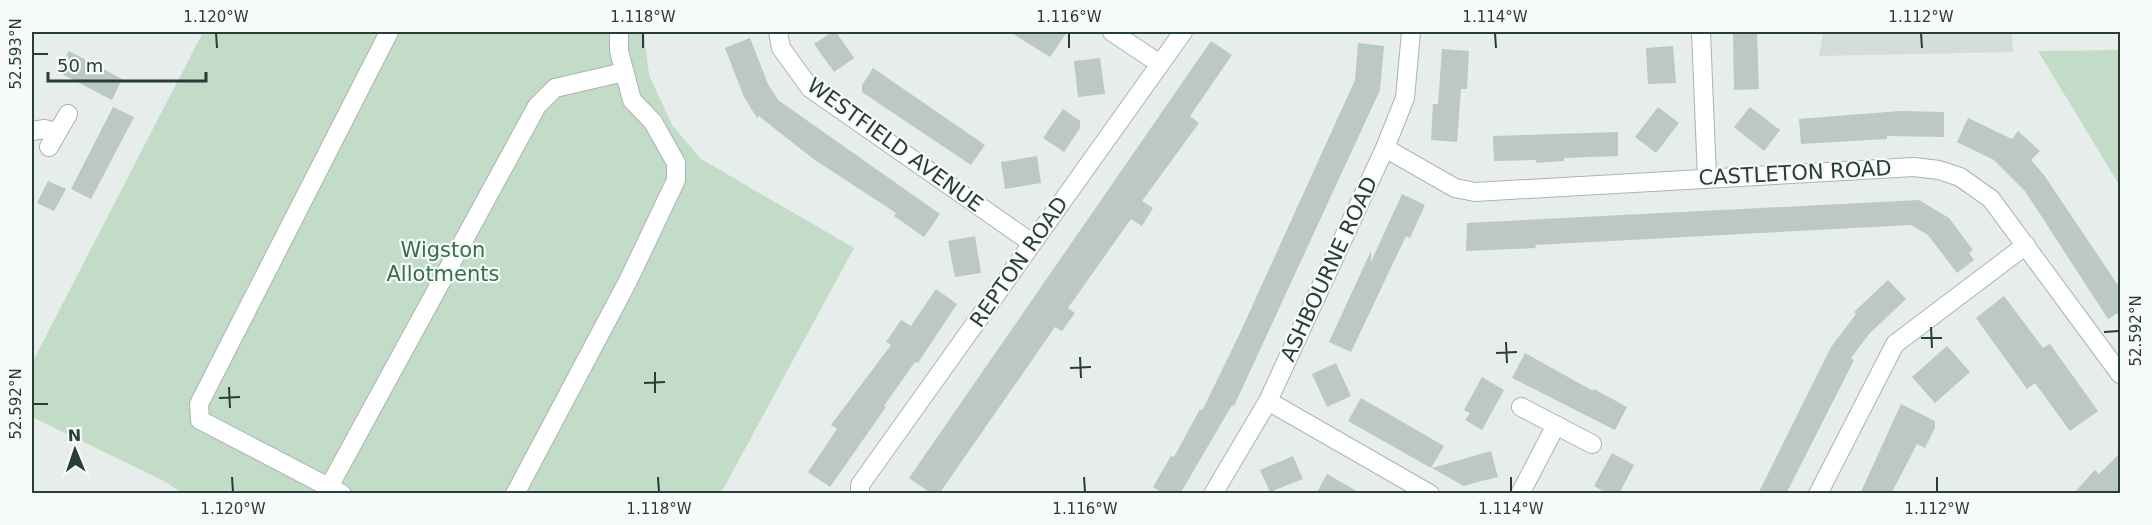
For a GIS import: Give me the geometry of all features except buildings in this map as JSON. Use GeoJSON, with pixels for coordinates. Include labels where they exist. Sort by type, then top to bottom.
{"type":"FeatureCollection","features":[{"type":"Feature","properties":{"kind":"street"},"geometry":{"type":"LineString","coordinates":[[388,32],[199,404],[200,420],[335,490],[537,106],[555,88],[624,72]]}},
{"type":"Feature","properties":{"kind":"street"},"geometry":{"type":"LineString","coordinates":[[515,494],[628,281],[676,180],[676,163],[653,122],[632,100],[619,51],[619,32]]}},
{"type":"Feature","properties":{"kind":"street","name":"WESTFIELD AVENUE"},"geometry":{"type":"LineString","coordinates":[[778,32],[781,48],[810,88],[1032,243]]}},
{"type":"Feature","properties":{"kind":"street"},"geometry":{"type":"LineString","coordinates":[[1112,32],[1160,64]]}},
{"type":"Feature","properties":{"kind":"street","name":"REPTON ROAD"},"geometry":{"type":"LineString","coordinates":[[860,494],[860,485],[1183,32]]}},
{"type":"Feature","properties":{"kind":"street","name":"ASHBOURNE ROAD"},"geometry":{"type":"LineString","coordinates":[[1214,494],[1268,401],[1385,148],[1405,98],[1411,32]]}},
{"type":"Feature","properties":{"kind":"street"},"geometry":{"type":"LineString","coordinates":[[1701,32],[1707,178]]}},
{"type":"Feature","properties":{"kind":"street"},"geometry":{"type":"LineString","coordinates":[[32,131],[45,129],[53,140],[68,114]]}},
{"type":"Feature","properties":{"kind":"street","name":"CASTLETON ROAD"},"geometry":{"type":"LineString","coordinates":[[1385,148],[1455,188],[1475,192],[1914,167],[1939,170],[1960,177],[1991,199],[2121,374]]}},
{"type":"Feature","properties":{"kind":"street"},"geometry":{"type":"LineString","coordinates":[[1818,494],[1894,344],[2026,245]]}},
{"type":"Feature","properties":{"kind":"street"},"geometry":{"type":"LineString","coordinates":[[1268,401],[1430,494]]}},
{"type":"Feature","properties":{"kind":"street"},"geometry":{"type":"LineString","coordinates":[[1521,406],[1592,444]]}},
{"type":"Feature","properties":{"kind":"street"},"geometry":{"type":"LineString","coordinates":[[1520,494],[1556,425]]}},
{"type":"Feature","properties":{"kind":"shaded area"},"geometry":{"type":"Polygon","coordinates":[[[1823,32],[2012,32],[2013,52],[1819,56],[1823,32]]]}},
{"type":"Feature","properties":{"kind":"green space","name":"Wigston Allotments"},"geometry":{"type":"Polygon","coordinates":[[[203,32],[644,32],[649,75],[672,125],[701,159],[854,248],[721,493],[182,493],[164,481],[32,417],[32,363],[203,32]]]}},
{"type":"Feature","properties":{"kind":"green space"},"geometry":{"type":"Polygon","coordinates":[[[2120,50],[2120,186],[2038,51],[2120,50]]]}}]}
